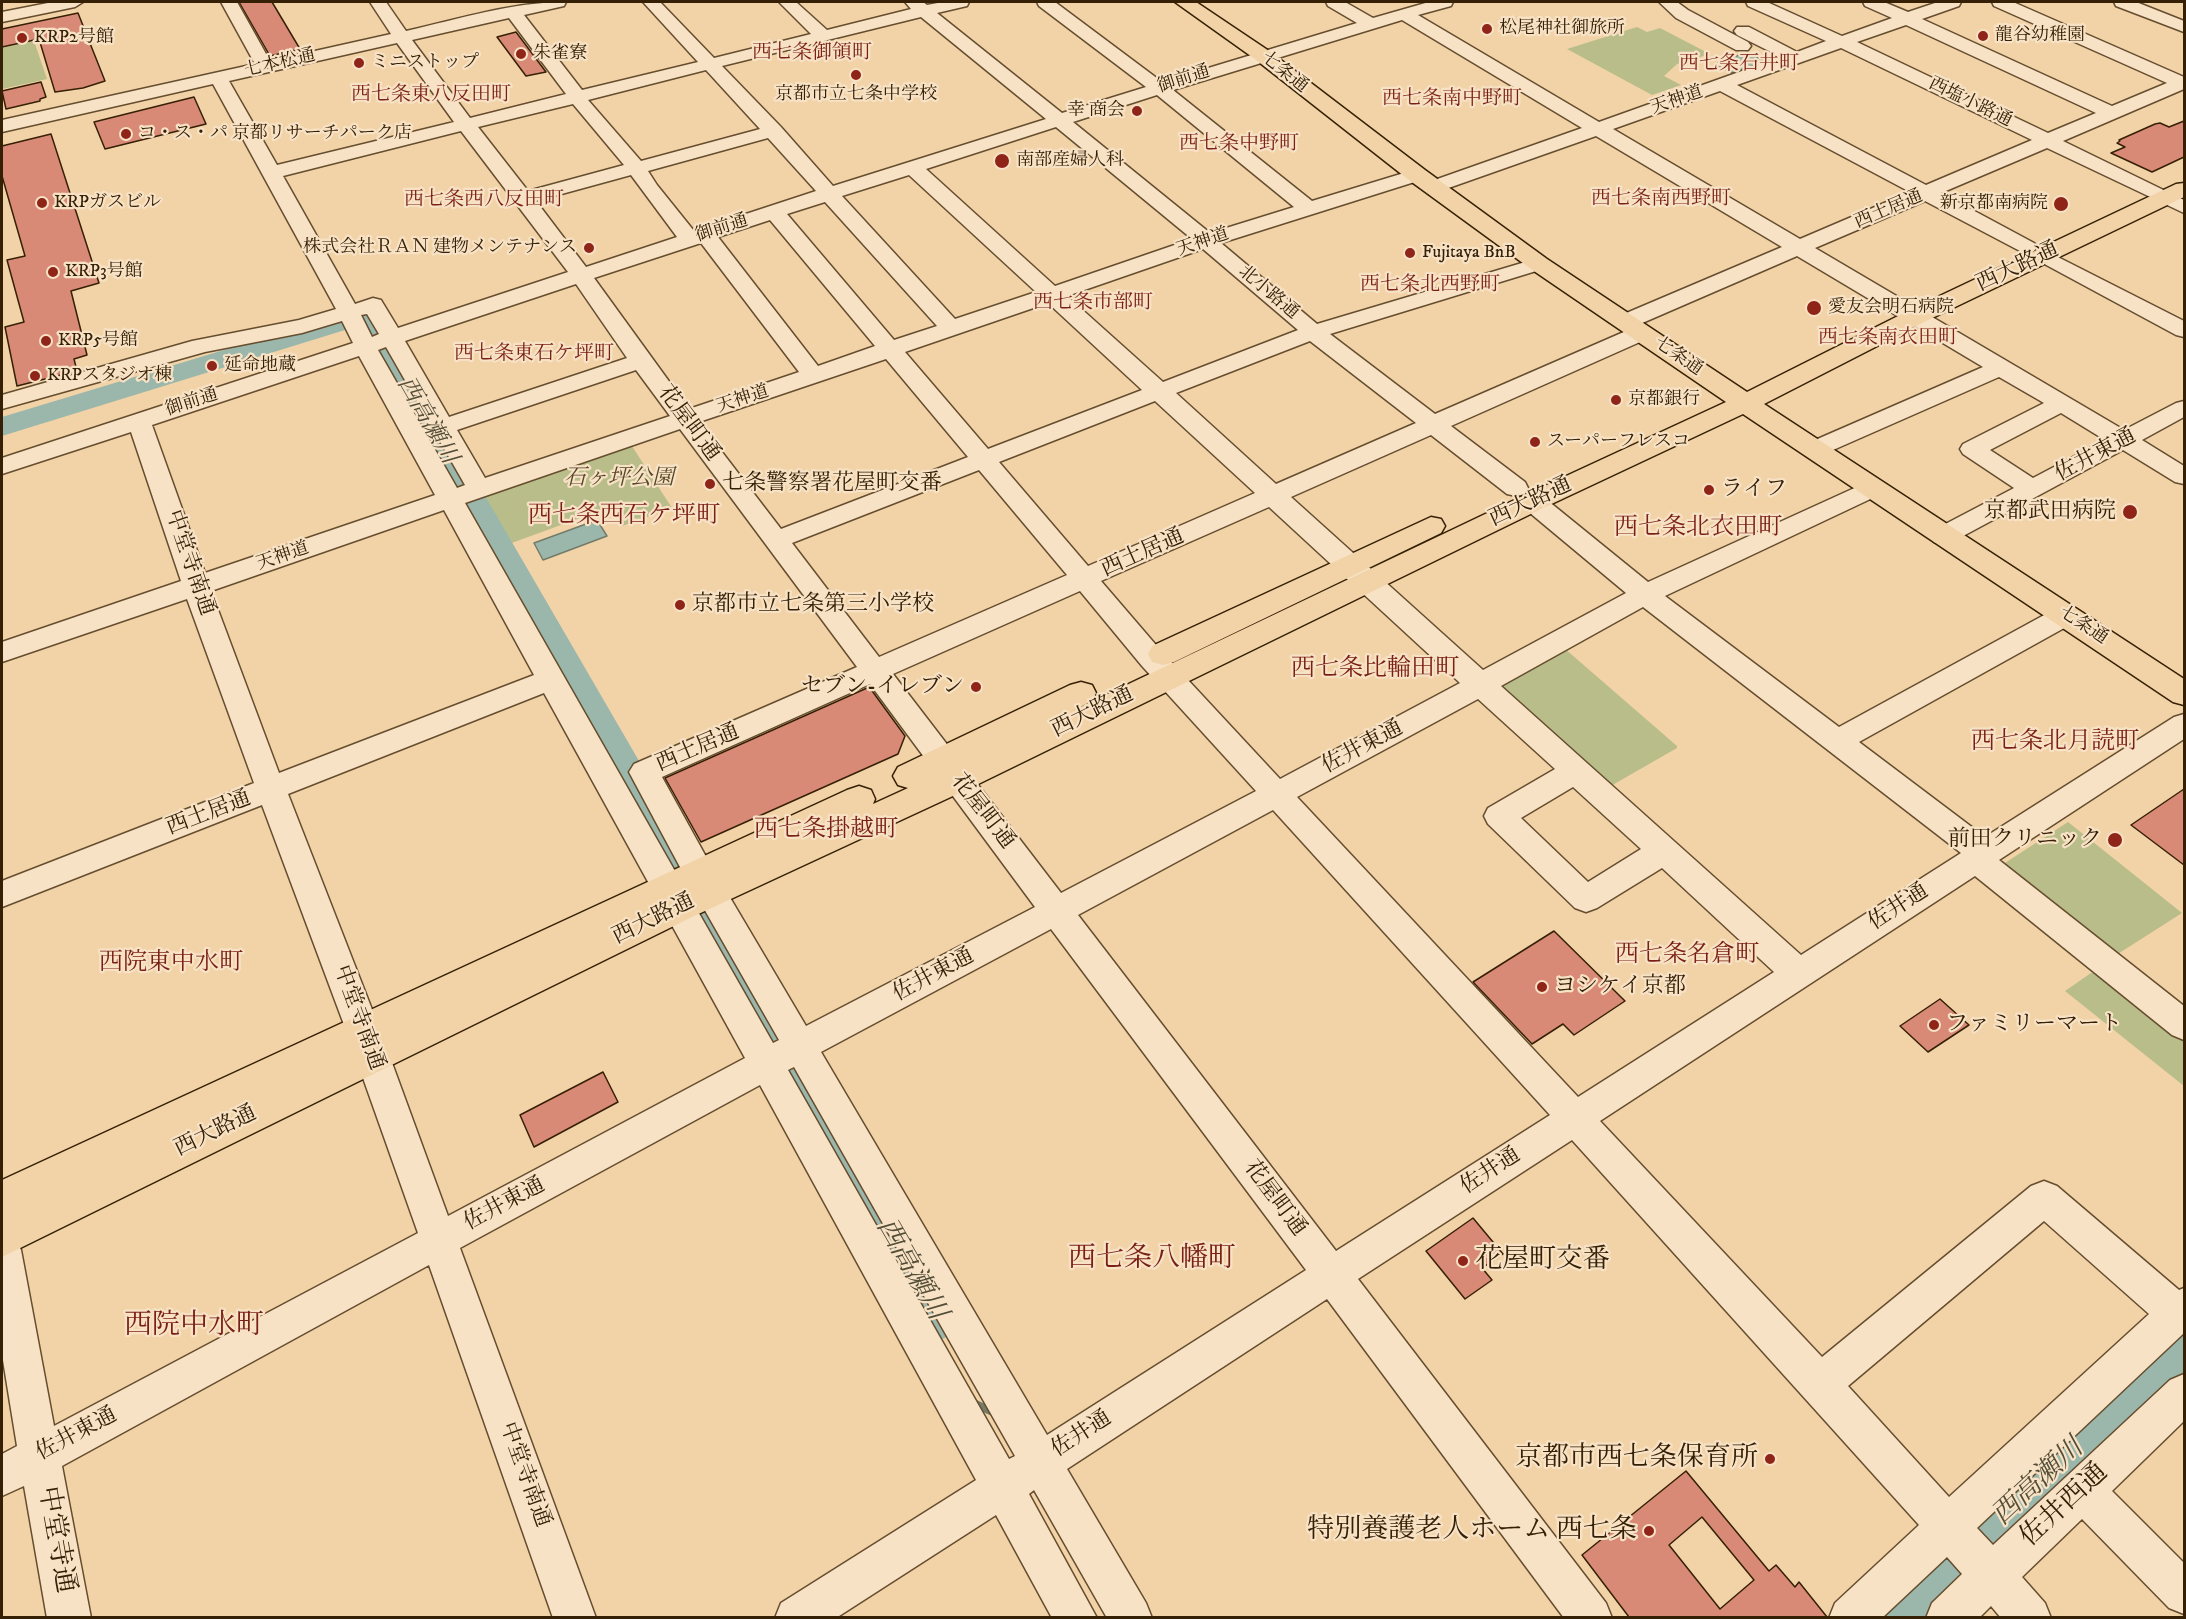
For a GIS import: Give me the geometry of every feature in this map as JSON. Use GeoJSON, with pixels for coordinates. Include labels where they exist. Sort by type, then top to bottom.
{"type":"FeatureCollection","features":[{"type":"Feature","properties":{"kind":"main road","name":"七条通"},"geometry":{"type":"LineString","coordinates":[[1184,2],[1262,55],[1425,181],[1539,264],[1943,536],[2184,694]]}},
{"type":"Feature","properties":{"kind":"main road","name":"西大路通"},"geometry":{"type":"LineString","coordinates":[[2,1200],[368,1043],[950,770],[1358,572],[1735,396],[2035,251],[2171,196],[2184,172]]}},
{"type":"Feature","properties":{"kind":"main road","name":"西大路通"},"geometry":{"type":"LineString","coordinates":[[2,1237],[368,1043]]}},
{"type":"Feature","properties":{"kind":"street"},"geometry":{"type":"LineString","coordinates":[[2,17],[75,2]]}},
{"type":"Feature","properties":{"kind":"street"},"geometry":{"type":"LineString","coordinates":[[229,2],[265,67]]}},
{"type":"Feature","properties":{"kind":"street","name":"花屋町通"},"geometry":{"type":"LineString","coordinates":[[378,2],[464,124],[581,274],[640,361],[1591,1617]]}},
{"type":"Feature","properties":{"kind":"street","name":"七本松通"},"geometry":{"type":"LineString","coordinates":[[2,126],[558,2]]}},
{"type":"Feature","properties":{"kind":"street"},"geometry":{"type":"LineString","coordinates":[[651,2],[774,131],[828,194],[952,329]]}},
{"type":"Feature","properties":{"kind":"street"},"geometry":{"type":"LineString","coordinates":[[787,2],[822,35]]}},
{"type":"Feature","properties":{"kind":"street"},"geometry":{"type":"LineString","coordinates":[[270,173],[822,35],[919,6],[961,2]]}},
{"type":"Feature","properties":{"kind":"street"},"geometry":{"type":"LineString","coordinates":[[1045,2],[1159,88],[1309,208]]}},
{"type":"Feature","properties":{"kind":"street"},"geometry":{"type":"LineString","coordinates":[[1334,2],[1371,24]]}},
{"type":"Feature","properties":{"kind":"street","name":"御前通"},"geometry":{"type":"LineString","coordinates":[[2,466],[139,420],[367,330],[581,274],[1262,55],[1445,2]]}},
{"type":"Feature","properties":{"kind":"street"},"geometry":{"type":"LineString","coordinates":[[1667,2],[1682,14],[1796,58]]}},
{"type":"Feature","properties":{"kind":"street","name":"西塩小路通"},"geometry":{"type":"LineString","coordinates":[[1754,2],[1842,41],[2047,141],[2171,196]]}},
{"type":"Feature","properties":{"kind":"street"},"geometry":{"type":"LineString","coordinates":[[1871,2],[2112,113]]}},
{"type":"Feature","properties":{"kind":"street","name":"天神道"},"geometry":{"type":"LineString","coordinates":[[2,652],[1309,208],[1425,181],[1599,127],[1953,2]]}},
{"type":"Feature","properties":{"kind":"street"},"geometry":{"type":"LineString","coordinates":[[2000,2],[2184,83]]}},
{"type":"Feature","properties":{"kind":"street"},"geometry":{"type":"LineString","coordinates":[[2122,2],[2184,27]]}},
{"type":"Feature","properties":{"kind":"street","name":"北小路通"},"geometry":{"type":"LineString","coordinates":[[919,6],[1060,120],[1313,332],[1524,494],[1645,594],[1837,741],[1981,856],[2184,1025]]}},
{"type":"Feature","properties":{"kind":"street"},"geometry":{"type":"LineString","coordinates":[[513,11],[576,95],[637,168],[649,188],[697,237],[814,376]]}},
{"type":"Feature","properties":{"kind":"street"},"geometry":{"type":"LineString","coordinates":[[1404,14],[1599,127],[2184,476]]}},
{"type":"Feature","properties":{"kind":"street"},"geometry":{"type":"LineString","coordinates":[[218,77],[270,173],[465,495],[550,679],[690,890],[800,1046],[1023,1473],[1076,1617]]}},
{"type":"Feature","properties":{"kind":"street","name":"西土居通"},"geometry":{"type":"LineString","coordinates":[[690,890],[644,772],[1435,425],[1801,248],[2184,83]]}},
{"type":"Feature","properties":{"kind":"street"},"geometry":{"type":"LineString","coordinates":[[1723,85],[2184,330]]}},
{"type":"Feature","properties":{"kind":"street"},"geometry":{"type":"LineString","coordinates":[[523,198],[774,131]]}},
{"type":"Feature","properties":{"kind":"street"},"geometry":{"type":"LineString","coordinates":[[913,168],[1798,973]]}},
{"type":"Feature","properties":{"kind":"street"},"geometry":{"type":"LineString","coordinates":[[774,212],[1084,580],[1161,667],[1820,1384],[2030,1617]]}},
{"type":"Feature","properties":{"kind":"street"},"geometry":{"type":"LineString","coordinates":[[776,540],[1313,332],[1539,264]]}},
{"type":"Feature","properties":{"kind":"street"},"geometry":{"type":"LineString","coordinates":[[367,330],[373,305],[367,330]]}},
{"type":"Feature","properties":{"kind":"street"},"geometry":{"type":"LineString","coordinates":[[2,402],[200,346],[254,334],[302,326],[367,330],[443,427],[465,495]]}},
{"type":"Feature","properties":{"kind":"street"},"geometry":{"type":"LineString","coordinates":[[443,427],[640,361]]}},
{"type":"Feature","properties":{"kind":"street"},"geometry":{"type":"LineString","coordinates":[[1815,449],[2002,367]]}},
{"type":"Feature","properties":{"kind":"street"},"geometry":{"type":"LineString","coordinates":[[2032,489],[1972,450],[2062,403]]}},
{"type":"Feature","properties":{"kind":"street","name":"佐井東通"},"geometry":{"type":"LineString","coordinates":[[1943,536],[2184,408]]}},
{"type":"Feature","properties":{"kind":"street","name":"中堂寺南通"},"geometry":{"type":"LineString","coordinates":[[139,420],[196,586],[368,1043],[575,1617]]}},
{"type":"Feature","properties":{"kind":"street","name":"佐井東通"},"geometry":{"type":"LineString","coordinates":[[2,1476],[800,1046],[1482,684],[1645,594],[1872,488]]}},
{"type":"Feature","properties":{"kind":"street"},"geometry":{"type":"LineString","coordinates":[[1837,741],[2066,615]]}},
{"type":"Feature","properties":{"kind":"street","name":"西土居通"},"geometry":{"type":"LineString","coordinates":[[2,894],[550,679]]}},
{"type":"Feature","properties":{"kind":"street","name":"佐井通"},"geometry":{"type":"LineString","coordinates":[[796,1617],[2184,725]]}},
{"type":"Feature","properties":{"kind":"street"},"geometry":{"type":"LineString","coordinates":[[1576,771],[1499,816],[1586,899],[1664,850]]}},
{"type":"Feature","properties":{"kind":"street"},"geometry":{"type":"LineString","coordinates":[[690,890],[767,1064],[1023,1473],[1131,1617]]}},
{"type":"Feature","properties":{"kind":"street"},"geometry":{"type":"LineString","coordinates":[[1820,1384],[2044,1198],[2181,1310],[1850,1617]]}},
{"type":"Feature","properties":{"kind":"street","name":"中堂寺通"},"geometry":{"type":"LineString","coordinates":[[2,1250],[69,1617]]}},
{"type":"Feature","properties":{"kind":"street","name":"佐井西通"},"geometry":{"type":"LineString","coordinates":[[1947,1617],[2184,1394]]}},
{"type":"Feature","properties":{"kind":"street"},"geometry":{"type":"LineString","coordinates":[[2082,1490],[2184,1593]]}},
{"type":"Feature","properties":{"kind":"green space"},"geometry":{"type":"Polygon","coordinates":[[[1637,27],[1647,32],[1660,28],[1710,54],[1677,64],[1664,76],[1681,85],[1652,95],[1567,49],[1637,27]]]}},
{"type":"Feature","properties":{"kind":"green space"},"geometry":{"type":"Polygon","coordinates":[[[34,41],[47,79],[2,89],[2,48],[34,41]]]}},
{"type":"Feature","properties":{"kind":"green space","name":"石ヶ坪公園"},"geometry":{"type":"Polygon","coordinates":[[[630,443],[672,508],[622,526],[610,507],[509,544],[481,493],[630,443]]]}},
{"type":"Feature","properties":{"kind":"green space"},"geometry":{"type":"Polygon","coordinates":[[[1564,648],[1677,748],[1609,787],[1497,689],[1498,681],[1564,648]]]}},
{"type":"Feature","properties":{"kind":"green space"},"geometry":{"type":"Polygon","coordinates":[[[2068,822],[2182,913],[2113,957],[2007,874],[2005,863],[2068,822]]]}},
{"type":"Feature","properties":{"kind":"green space"},"geometry":{"type":"Polygon","coordinates":[[[2091,973],[2111,974],[2184,1034],[2184,1086],[2065,991],[2091,973]]]}},
{"type":"Feature","properties":{"kind":"shaded area"},"geometry":{"type":"Polygon","coordinates":[[[1747,52],[1765,61],[1733,73],[1715,64],[1747,52]]]}},
{"type":"Feature","properties":{"kind":"shaded area"},"geometry":{"type":"Polygon","coordinates":[[[597,520],[607,536],[543,560],[534,543],[597,520]]]}},
{"type":"Feature","properties":{"kind":"building"},"geometry":{"type":"Polygon","coordinates":[[[239,2],[272,2],[300,49],[270,56],[239,2]]]}},
{"type":"Feature","properties":{"kind":"building"},"geometry":{"type":"Polygon","coordinates":[[[78,13],[105,81],[83,88],[55,92],[39,39],[2,47],[2,29],[78,13]]]}},
{"type":"Feature","properties":{"kind":"building","name":"朱雀寮"},"geometry":{"type":"Polygon","coordinates":[[[516,32],[546,72],[526,76],[497,37],[516,32]]]}},
{"type":"Feature","properties":{"kind":"building"},"geometry":{"type":"Polygon","coordinates":[[[41,82],[46,97],[40,101],[6,109],[2,91],[41,82]]]}},
{"type":"Feature","properties":{"kind":"building"},"geometry":{"type":"Polygon","coordinates":[[[194,97],[206,124],[105,149],[94,122],[194,97]]]}},
{"type":"Feature","properties":{"kind":"building"},"geometry":{"type":"Polygon","coordinates":[[[2184,121],[2184,157],[2152,172],[2111,153],[2125,147],[2117,143],[2119,140],[2155,124],[2160,123],[2169,127],[2184,121]]]}},
{"type":"Feature","properties":{"kind":"building"},"geometry":{"type":"Polygon","coordinates":[[[51,134],[99,283],[71,291],[87,355],[74,359],[77,371],[17,386],[5,327],[24,322],[7,260],[25,256],[2,176],[2,146],[51,134]]]}},
{"type":"Feature","properties":{"kind":"building"},"geometry":{"type":"Polygon","coordinates":[[[870,688],[905,736],[898,754],[701,842],[665,778],[870,688]]]}},
{"type":"Feature","properties":{"kind":"building"},"geometry":{"type":"Polygon","coordinates":[[[2184,789],[2184,865],[2131,825],[2184,789]]]}},
{"type":"Feature","properties":{"kind":"building","name":"ヨシケイ京都"},"geometry":{"type":"Polygon","coordinates":[[[1554,931],[1625,1001],[1574,1035],[1563,1024],[1532,1044],[1473,982],[1554,931]]]}},
{"type":"Feature","properties":{"kind":"building","name":"ファミリーマート"},"geometry":{"type":"Polygon","coordinates":[[[1940,999],[1969,1025],[1928,1052],[1900,1026],[1940,999]]]}},
{"type":"Feature","properties":{"kind":"building"},"geometry":{"type":"Polygon","coordinates":[[[603,1072],[618,1102],[534,1147],[520,1115],[603,1072]]]}},
{"type":"Feature","properties":{"kind":"building","name":"花屋町交番"},"geometry":{"type":"Polygon","coordinates":[[[1473,1218],[1503,1254],[1482,1268],[1492,1280],[1465,1299],[1426,1251],[1473,1218]]]}},
{"type":"Feature","properties":{"kind":"building","name":"特別養護老人ホーム 西七条"},"geometry":{"type":"Polygon","coordinates":[[[1686,1471],[1769,1571],[1776,1565],[1795,1587],[1799,1582],[1827,1617],[1629,1617],[1582,1555],[1686,1471]],[[1702,1517],[1669,1545],[1720,1609],[1754,1580],[1702,1517]]]}},
{"type":"Feature","properties":{"kind":"waterway","name":"西高瀬川"},"geometry":{"type":"LineString","coordinates":[[2,427],[366,315],[675,858]]}},
{"type":"Feature","properties":{"kind":"waterway","name":"西高瀬川"},"geometry":{"type":"LineString","coordinates":[[712,922],[835,1143],[937,1317]]}},
{"type":"Feature","properties":{"kind":"waterway","name":"西高瀬川"},"geometry":{"type":"LineString","coordinates":[[1894,1618],[2184,1348]]}},
{"type":"Feature","properties":{"kind":"waterway"},"geometry":{"type":"LineString","coordinates":[[971,1402],[993,1412]]}},
{"type":"Feature","properties":{"kind":"place","name":"松尾神社御旅所"},"geometry":{"type":"Point","coordinates":[1487,29]}},
{"type":"Feature","properties":{"kind":"place","name":"龍谷幼稚園"},"geometry":{"type":"Point","coordinates":[1983,36]}},
{"type":"Feature","properties":{"kind":"place","name":"KRP2号館"},"geometry":{"type":"Point","coordinates":[22,38]}},
{"type":"Feature","properties":{"kind":"place","name":"朱雀寮"},"geometry":{"type":"Point","coordinates":[521,54]}},
{"type":"Feature","properties":{"kind":"place","name":"ミニストップ"},"geometry":{"type":"Point","coordinates":[359,63]}},
{"type":"Feature","properties":{"kind":"place","name":"京都市立七条中学校"},"geometry":{"type":"Point","coordinates":[856,75]}},
{"type":"Feature","properties":{"kind":"place","name":"幸 商会"},"geometry":{"type":"Point","coordinates":[1137,111]}},
{"type":"Feature","properties":{"kind":"place","name":"コ・ス・パ 京都リサーチパーク店"},"geometry":{"type":"Point","coordinates":[126,134]}},
{"type":"Feature","properties":{"kind":"place","name":"南部産婦人科"},"geometry":{"type":"Point","coordinates":[1002,161]}},
{"type":"Feature","properties":{"kind":"place","name":"KRPガスビル"},"geometry":{"type":"Point","coordinates":[42,203]}},
{"type":"Feature","properties":{"kind":"place","name":"新京都南病院"},"geometry":{"type":"Point","coordinates":[2061,204]}},
{"type":"Feature","properties":{"kind":"place","name":"株式会社ＲＡＮ 建物メンテナンス"},"geometry":{"type":"Point","coordinates":[589,248]}},
{"type":"Feature","properties":{"kind":"place","name":"Fujitaya BnB"},"geometry":{"type":"Point","coordinates":[1410,253]}},
{"type":"Feature","properties":{"kind":"place","name":"KRP3号館"},"geometry":{"type":"Point","coordinates":[53,272]}},
{"type":"Feature","properties":{"kind":"place","name":"愛友会明石病院"},"geometry":{"type":"Point","coordinates":[1814,308]}},
{"type":"Feature","properties":{"kind":"place","name":"KRP5号館"},"geometry":{"type":"Point","coordinates":[46,341]}},
{"type":"Feature","properties":{"kind":"place","name":"延命地蔵"},"geometry":{"type":"Point","coordinates":[212,366]}},
{"type":"Feature","properties":{"kind":"place","name":"KRPスタジオ棟"},"geometry":{"type":"Point","coordinates":[35,376]}},
{"type":"Feature","properties":{"kind":"place","name":"京都銀行"},"geometry":{"type":"Point","coordinates":[1616,400]}},
{"type":"Feature","properties":{"kind":"place","name":"スーパーフレスコ"},"geometry":{"type":"Point","coordinates":[1535,442]}},
{"type":"Feature","properties":{"kind":"place","name":"七条警察署花屋町交番"},"geometry":{"type":"Point","coordinates":[710,484]}},
{"type":"Feature","properties":{"kind":"place","name":"ライフ"},"geometry":{"type":"Point","coordinates":[1709,490]}},
{"type":"Feature","properties":{"kind":"place","name":"京都武田病院"},"geometry":{"type":"Point","coordinates":[2130,512]}},
{"type":"Feature","properties":{"kind":"place","name":"京都市立七条第三小学校"},"geometry":{"type":"Point","coordinates":[680,605]}},
{"type":"Feature","properties":{"kind":"place","name":"セブン-イレブン"},"geometry":{"type":"Point","coordinates":[976,687]}},
{"type":"Feature","properties":{"kind":"place","name":"前田クリニック"},"geometry":{"type":"Point","coordinates":[2115,840]}},
{"type":"Feature","properties":{"kind":"place","name":"ヨシケイ京都"},"geometry":{"type":"Point","coordinates":[1542,987]}},
{"type":"Feature","properties":{"kind":"place","name":"ファミリーマート"},"geometry":{"type":"Point","coordinates":[1934,1025]}},
{"type":"Feature","properties":{"kind":"place","name":"花屋町交番"},"geometry":{"type":"Point","coordinates":[1463,1261]}},
{"type":"Feature","properties":{"kind":"place","name":"京都市西七条保育所"},"geometry":{"type":"Point","coordinates":[1770,1459]}},
{"type":"Feature","properties":{"kind":"place","name":"特別養護老人ホーム 西七条"},"geometry":{"type":"Point","coordinates":[1649,1531]}},
{"type":"Feature","properties":{"kind":"district","name":"西七条御領町"},"geometry":{"type":"Point","coordinates":[812,54]}},
{"type":"Feature","properties":{"kind":"district","name":"西七条石井町"},"geometry":{"type":"Point","coordinates":[1739,65]}},
{"type":"Feature","properties":{"kind":"district","name":"西七条東八反田町"},"geometry":{"type":"Point","coordinates":[431,96]}},
{"type":"Feature","properties":{"kind":"district","name":"西七条南中野町"},"geometry":{"type":"Point","coordinates":[1452,100]}},
{"type":"Feature","properties":{"kind":"district","name":"西七条中野町"},"geometry":{"type":"Point","coordinates":[1239,145]}},
{"type":"Feature","properties":{"kind":"district","name":"西七条南西野町"},"geometry":{"type":"Point","coordinates":[1661,200]}},
{"type":"Feature","properties":{"kind":"district","name":"西七条西八反田町"},"geometry":{"type":"Point","coordinates":[484,201]}},
{"type":"Feature","properties":{"kind":"district","name":"西七条北西野町"},"geometry":{"type":"Point","coordinates":[1430,286]}},
{"type":"Feature","properties":{"kind":"district","name":"西七条市部町"},"geometry":{"type":"Point","coordinates":[1093,304]}},
{"type":"Feature","properties":{"kind":"district","name":"西七条南衣田町"},"geometry":{"type":"Point","coordinates":[1888,339]}},
{"type":"Feature","properties":{"kind":"district","name":"西七条東石ケ坪町"},"geometry":{"type":"Point","coordinates":[534,355]}},
{"type":"Feature","properties":{"kind":"district","name":"西七条西石ケ坪町"},"geometry":{"type":"Point","coordinates":[624,517]}},
{"type":"Feature","properties":{"kind":"district","name":"西七条北衣田町"},"geometry":{"type":"Point","coordinates":[1698,529]}},
{"type":"Feature","properties":{"kind":"district","name":"西七条比輪田町"},"geometry":{"type":"Point","coordinates":[1375,670]}},
{"type":"Feature","properties":{"kind":"district","name":"西七条北月読町"},"geometry":{"type":"Point","coordinates":[2055,743]}},
{"type":"Feature","properties":{"kind":"district","name":"西七条掛越町"},"geometry":{"type":"Point","coordinates":[826,831]}},
{"type":"Feature","properties":{"kind":"district","name":"西七条名倉町"},"geometry":{"type":"Point","coordinates":[1687,956]}},
{"type":"Feature","properties":{"kind":"district","name":"西院東中水町"},"geometry":{"type":"Point","coordinates":[171,964]}},
{"type":"Feature","properties":{"kind":"district","name":"西七条八幡町"},"geometry":{"type":"Point","coordinates":[1152,1260]}},
{"type":"Feature","properties":{"kind":"district","name":"西院中水町"},"geometry":{"type":"Point","coordinates":[194,1327]}}]}
